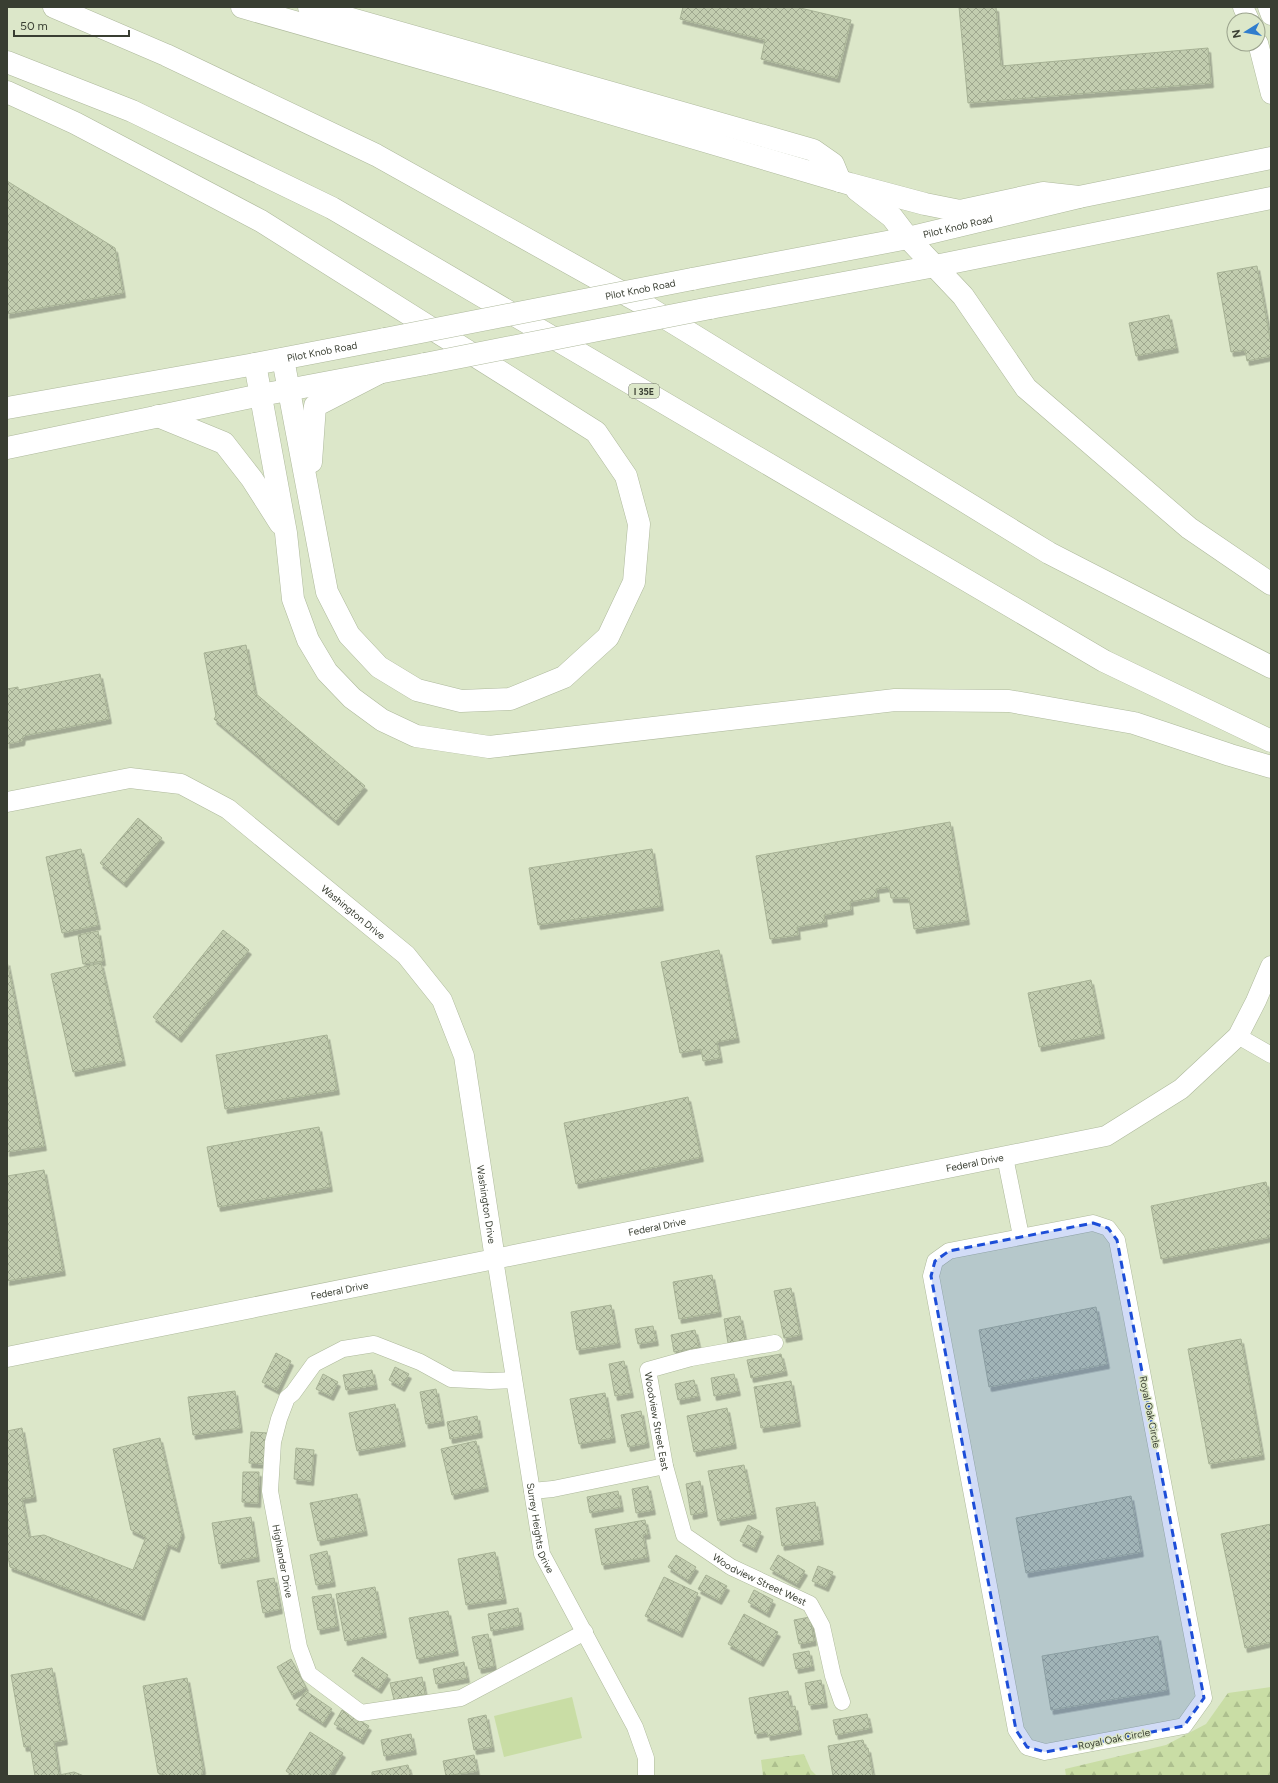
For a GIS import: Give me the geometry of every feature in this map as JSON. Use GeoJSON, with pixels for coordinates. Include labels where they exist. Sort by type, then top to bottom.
{"type":"FeatureCollection","features":[{"type":"Feature","properties":{"kind":"main road"},"geometry":{"type":"LineString","coordinates":[[54,7],[166,55],[376,155],[640,303],[1049,553],[1271,667]]}},
{"type":"Feature","properties":{"kind":"main road"},"geometry":{"type":"LineString","coordinates":[[242,7],[491,78],[845,183],[960,211],[1043,193],[1079,197]]}},
{"type":"Feature","properties":{"kind":"main road"},"geometry":{"type":"LineString","coordinates":[[309,7],[813,150],[833,164],[845,183],[892,217],[908,238],[962,296],[1026,388],[1189,528],[1271,584]]}},
{"type":"Feature","properties":{"kind":"main road","name":"I 35E"},"geometry":{"type":"LineString","coordinates":[[7,62],[132,112],[332,208],[1104,661],[1271,741]]}},
{"type":"Feature","properties":{"kind":"main road"},"geometry":{"type":"LineString","coordinates":[[7,92],[75,123],[261,221],[596,432],[626,476],[639,524],[634,582],[608,637],[564,677],[510,699],[460,701],[417,690],[379,667],[349,635],[327,592],[283,358]]}},
{"type":"Feature","properties":{"kind":"main road","name":"Pilot Knob Road"},"geometry":{"type":"LineString","coordinates":[[7,408],[255,364],[908,238],[1079,197],[1271,158]]}},
{"type":"Feature","properties":{"kind":"main road"},"geometry":{"type":"LineString","coordinates":[[7,448],[261,395],[935,266],[1271,198]]}},
{"type":"Feature","properties":{"kind":"main road"},"geometry":{"type":"LineString","coordinates":[[255,364],[286,533],[293,599],[308,640],[327,672],[352,698],[382,720],[416,736],[489,747],[895,700],[1009,701],[1134,723],[1271,767]]}},
{"type":"Feature","properties":{"kind":"main road"},"geometry":{"type":"LineString","coordinates":[[309,495],[315,406],[379,372]]}},
{"type":"Feature","properties":{"kind":"main road"},"geometry":{"type":"LineString","coordinates":[[158,416],[224,442],[252,478],[286,533]]}},
{"type":"Feature","properties":{"kind":"street"},"geometry":{"type":"LineString","coordinates":[[1268,7],[1271,14]]}},
{"type":"Feature","properties":{"kind":"street"},"geometry":{"type":"LineString","coordinates":[[1260,52],[1271,94]]}},
{"type":"Feature","properties":{"kind":"street","name":"Washington Drive"},"geometry":{"type":"LineString","coordinates":[[7,802],[130,778],[181,784],[228,809],[406,955],[442,1000],[464,1056],[495,1259]]}},
{"type":"Feature","properties":{"kind":"street","name":"Federal Drive"},"geometry":{"type":"LineString","coordinates":[[7,1357],[1106,1136],[1181,1089],[1238,1036],[1256,1001],[1271,966]]}},
{"type":"Feature","properties":{"kind":"street"},"geometry":{"type":"LineString","coordinates":[[1238,1036],[1271,1056]]}},
{"type":"Feature","properties":{"kind":"street"},"geometry":{"type":"LineString","coordinates":[[1005,1157],[1021,1236]]}},
{"type":"Feature","properties":{"kind":"street","name":"Royal Oak Circle"},"geometry":{"type":"LineString","coordinates":[[1093,1223],[1108,1228],[1117,1240],[1204,1698],[1184,1726],[1045,1752],[1028,1747],[1016,1730],[931,1276],[935,1261],[949,1250],[1021,1236],[1093,1223]]}},
{"type":"Feature","properties":{"kind":"street","name":"Surrey Heights Drive"},"geometry":{"type":"LineString","coordinates":[[495,1259],[542,1554],[635,1727],[646,1758],[646,1776]]}},
{"type":"Feature","properties":{"kind":"street","name":"Woodview Street East"},"geometry":{"type":"LineString","coordinates":[[532,1492],[665,1466],[648,1370],[691,1358],[775,1343]]}},
{"type":"Feature","properties":{"kind":"street","name":"Highlander Drive"},"geometry":{"type":"LineString","coordinates":[[514,1380],[490,1381],[451,1379],[420,1362],[374,1344],[344,1350],[314,1364],[287,1398],[279,1419],[273,1442],[270,1472],[270,1491],[299,1647],[309,1674],[361,1713],[461,1698],[585,1632]]}},
{"type":"Feature","properties":{"kind":"street","name":"Woodview Street West"},"geometry":{"type":"LineString","coordinates":[[665,1466],[684,1535],[731,1566],[810,1604],[822,1626],[842,1702]]}},
{"type":"Feature","properties":{"kind":"highlighted area"},"geometry":{"type":"Polygon","coordinates":[[[1093,1223],[1108,1228],[1117,1240],[1204,1698],[1184,1726],[1045,1752],[1027,1747],[1016,1730],[931,1276],[935,1261],[949,1251],[1093,1223]]]}},
{"type":"Feature","properties":{"kind":"green space"},"geometry":{"type":"Polygon","coordinates":[[[1271,1687],[1271,1776],[1066,1776],[1065,1769],[1166,1745],[1206,1724],[1228,1693],[1271,1687]]]}},
{"type":"Feature","properties":{"kind":"green space"},"geometry":{"type":"Polygon","coordinates":[[[572,1697],[582,1738],[504,1757],[494,1716],[572,1697]]]}},
{"type":"Feature","properties":{"kind":"green space"},"geometry":{"type":"Polygon","coordinates":[[[804,1754],[811,1770],[817,1776],[763,1776],[761,1760],[804,1754]]]}},
{"type":"Feature","properties":{"kind":"building"},"geometry":{"type":"Polygon","coordinates":[[[683,7],[796,7],[851,20],[837,78],[761,59],[765,40],[680,19],[683,7]]]}},
{"type":"Feature","properties":{"kind":"building"},"geometry":{"type":"Polygon","coordinates":[[[959,7],[996,7],[1001,66],[1208,48],[1211,83],[968,103],[959,7]]]}},
{"type":"Feature","properties":{"kind":"building"},"geometry":{"type":"Polygon","coordinates":[[[7,181],[115,248],[123,293],[7,314],[7,181]]]}},
{"type":"Feature","properties":{"kind":"building"},"geometry":{"type":"Polygon","coordinates":[[[1257,266],[1271,344],[1271,356],[1247,361],[1245,350],[1231,352],[1217,273],[1257,266]]]}},
{"type":"Feature","properties":{"kind":"building"},"geometry":{"type":"Polygon","coordinates":[[[1169,315],[1176,348],[1136,356],[1129,323],[1169,315]]]}},
{"type":"Feature","properties":{"kind":"building"},"geometry":{"type":"Polygon","coordinates":[[[246,645],[255,693],[365,786],[336,821],[214,719],[216,716],[204,653],[246,645]]]}},
{"type":"Feature","properties":{"kind":"building"},"geometry":{"type":"Polygon","coordinates":[[[100,674],[109,719],[23,736],[22,741],[7,744],[7,689],[18,687],[18,690],[100,674]]]}},
{"type":"Feature","properties":{"kind":"building"},"geometry":{"type":"Polygon","coordinates":[[[138,818],[162,838],[124,883],[100,863],[138,818]]]}},
{"type":"Feature","properties":{"kind":"building"},"geometry":{"type":"Polygon","coordinates":[[[950,822],[967,920],[914,929],[909,898],[891,898],[889,887],[876,889],[877,897],[850,902],[851,910],[824,915],[825,922],[797,927],[798,935],[770,939],[756,856],[950,822]]]}},
{"type":"Feature","properties":{"kind":"building"},"geometry":{"type":"Polygon","coordinates":[[[81,849],[98,925],[62,933],[46,857],[81,849]]]}},
{"type":"Feature","properties":{"kind":"building"},"geometry":{"type":"Polygon","coordinates":[[[652,849],[661,906],[538,925],[529,868],[652,849]]]}},
{"type":"Feature","properties":{"kind":"building"},"geometry":{"type":"Polygon","coordinates":[[[223,930],[249,950],[179,1038],[153,1017],[223,930]]]}},
{"type":"Feature","properties":{"kind":"building"},"geometry":{"type":"Polygon","coordinates":[[[98,931],[103,961],[83,964],[78,935],[98,931]]]}},
{"type":"Feature","properties":{"kind":"building"},"geometry":{"type":"Polygon","coordinates":[[[719,950],[737,1038],[717,1042],[720,1058],[703,1061],[701,1049],[680,1053],[661,962],[719,950]]]}},
{"type":"Feature","properties":{"kind":"building"},"geometry":{"type":"Polygon","coordinates":[[[7,961],[44,1146],[7,1152],[7,961]]]}},
{"type":"Feature","properties":{"kind":"building"},"geometry":{"type":"Polygon","coordinates":[[[101,963],[123,1061],[73,1072],[51,974],[101,963]]]}},
{"type":"Feature","properties":{"kind":"building"},"geometry":{"type":"Polygon","coordinates":[[[1091,980],[1102,1034],[1039,1047],[1028,993],[1091,980]]]}},
{"type":"Feature","properties":{"kind":"building"},"geometry":{"type":"Polygon","coordinates":[[[327,1035],[337,1090],[225,1109],[216,1055],[327,1035]]]}},
{"type":"Feature","properties":{"kind":"building"},"geometry":{"type":"Polygon","coordinates":[[[688,1097],[701,1157],[576,1184],[564,1123],[688,1097]]]}},
{"type":"Feature","properties":{"kind":"building"},"geometry":{"type":"Polygon","coordinates":[[[319,1127],[330,1187],[218,1207],[207,1147],[319,1127]]]}},
{"type":"Feature","properties":{"kind":"building"},"geometry":{"type":"Polygon","coordinates":[[[44,1170],[63,1271],[7,1281],[7,1176],[44,1170]]]}},
{"type":"Feature","properties":{"kind":"building"},"geometry":{"type":"Polygon","coordinates":[[[1266,1182],[1271,1206],[1271,1237],[1161,1259],[1151,1206],[1266,1182]]]}},
{"type":"Feature","properties":{"kind":"building"},"geometry":{"type":"Polygon","coordinates":[[[712,1275],[719,1312],[679,1319],[673,1282],[712,1275]]]}},
{"type":"Feature","properties":{"kind":"building"},"geometry":{"type":"Polygon","coordinates":[[[791,1288],[800,1335],[784,1338],[774,1291],[791,1288]]]}},
{"type":"Feature","properties":{"kind":"building"},"geometry":{"type":"Polygon","coordinates":[[[611,1305],[618,1343],[577,1350],[571,1312],[611,1305]]]}},
{"type":"Feature","properties":{"kind":"building"},"geometry":{"type":"Polygon","coordinates":[[[1096,1307],[1107,1364],[989,1387],[979,1330],[1096,1307]]]}},
{"type":"Feature","properties":{"kind":"building"},"geometry":{"type":"Polygon","coordinates":[[[740,1316],[745,1340],[728,1343],[724,1319],[740,1316]]]}},
{"type":"Feature","properties":{"kind":"building"},"geometry":{"type":"Polygon","coordinates":[[[653,1326],[656,1341],[638,1344],[635,1329],[653,1326]]]}},
{"type":"Feature","properties":{"kind":"building"},"geometry":{"type":"Polygon","coordinates":[[[695,1330],[699,1347],[674,1352],[671,1335],[695,1330]]]}},
{"type":"Feature","properties":{"kind":"building"},"geometry":{"type":"Polygon","coordinates":[[[1241,1339],[1262,1455],[1209,1464],[1188,1349],[1241,1339]]]}},
{"type":"Feature","properties":{"kind":"building"},"geometry":{"type":"Polygon","coordinates":[[[276,1353],[291,1361],[277,1390],[262,1382],[276,1353]]]}},
{"type":"Feature","properties":{"kind":"building"},"geometry":{"type":"Polygon","coordinates":[[[781,1354],[785,1371],[751,1378],[747,1360],[781,1354]]]}},
{"type":"Feature","properties":{"kind":"building"},"geometry":{"type":"Polygon","coordinates":[[[624,1361],[631,1393],[615,1396],[609,1364],[624,1361]]]}},
{"type":"Feature","properties":{"kind":"building"},"geometry":{"type":"Polygon","coordinates":[[[395,1367],[409,1374],[402,1387],[389,1380],[395,1367]]]}},
{"type":"Feature","properties":{"kind":"building"},"geometry":{"type":"Polygon","coordinates":[[[372,1370],[375,1385],[346,1390],[343,1375],[372,1370]]]}},
{"type":"Feature","properties":{"kind":"building"},"geometry":{"type":"Polygon","coordinates":[[[323,1374],[338,1382],[331,1396],[316,1389],[323,1374]]]}},
{"type":"Feature","properties":{"kind":"building"},"geometry":{"type":"Polygon","coordinates":[[[734,1374],[738,1391],[714,1396],[711,1378],[734,1374]]]}},
{"type":"Feature","properties":{"kind":"building"},"geometry":{"type":"Polygon","coordinates":[[[694,1380],[698,1396],[678,1400],[675,1384],[694,1380]]]}},
{"type":"Feature","properties":{"kind":"building"},"geometry":{"type":"Polygon","coordinates":[[[791,1381],[798,1422],[761,1428],[754,1387],[791,1381]]]}},
{"type":"Feature","properties":{"kind":"building"},"geometry":{"type":"Polygon","coordinates":[[[436,1389],[442,1421],[426,1424],[420,1392],[436,1389]]]}},
{"type":"Feature","properties":{"kind":"building"},"geometry":{"type":"Polygon","coordinates":[[[235,1391],[240,1428],[193,1435],[188,1397],[235,1391]]]}},
{"type":"Feature","properties":{"kind":"building"},"geometry":{"type":"Polygon","coordinates":[[[605,1393],[613,1438],[579,1444],[570,1399],[605,1393]]]}},
{"type":"Feature","properties":{"kind":"building"},"geometry":{"type":"Polygon","coordinates":[[[395,1404],[403,1442],[357,1451],[349,1413],[395,1404]]]}},
{"type":"Feature","properties":{"kind":"building"},"geometry":{"type":"Polygon","coordinates":[[[727,1408],[734,1444],[694,1452],[687,1416],[727,1408]]]}},
{"type":"Feature","properties":{"kind":"building"},"geometry":{"type":"Polygon","coordinates":[[[641,1411],[647,1443],[628,1447],[621,1415],[641,1411]]]}},
{"type":"Feature","properties":{"kind":"building"},"geometry":{"type":"Polygon","coordinates":[[[477,1416],[480,1433],[450,1439],[447,1422],[477,1416]]]}},
{"type":"Feature","properties":{"kind":"building"},"geometry":{"type":"Polygon","coordinates":[[[22,1428],[34,1497],[22,1499],[29,1537],[44,1535],[133,1570],[146,1537],[131,1530],[113,1449],[160,1438],[182,1533],[177,1548],[168,1544],[142,1616],[10,1567],[7,1551],[7,1431],[22,1428]]]}},
{"type":"Feature","properties":{"kind":"building"},"geometry":{"type":"Polygon","coordinates":[[[251,1432],[268,1433],[266,1464],[249,1463],[251,1432]]]}},
{"type":"Feature","properties":{"kind":"building"},"geometry":{"type":"Polygon","coordinates":[[[476,1441],[486,1487],[452,1495],[441,1449],[476,1441]]]}},
{"type":"Feature","properties":{"kind":"building"},"geometry":{"type":"Polygon","coordinates":[[[296,1448],[314,1450],[311,1481],[294,1479],[296,1448]]]}},
{"type":"Feature","properties":{"kind":"building"},"geometry":{"type":"Polygon","coordinates":[[[744,1465],[754,1514],[718,1521],[708,1471],[744,1465]]]}},
{"type":"Feature","properties":{"kind":"building"},"geometry":{"type":"Polygon","coordinates":[[[243,1472],[259,1472],[258,1503],[242,1502],[243,1472]]]}},
{"type":"Feature","properties":{"kind":"building"},"geometry":{"type":"Polygon","coordinates":[[[700,1481],[705,1512],[691,1515],[686,1484],[700,1481]]]}},
{"type":"Feature","properties":{"kind":"building"},"geometry":{"type":"Polygon","coordinates":[[[648,1486],[653,1510],[636,1513],[632,1489],[648,1486]]]}},
{"type":"Feature","properties":{"kind":"building"},"geometry":{"type":"Polygon","coordinates":[[[618,1491],[621,1507],[590,1513],[587,1497],[618,1491]]]}},
{"type":"Feature","properties":{"kind":"building"},"geometry":{"type":"Polygon","coordinates":[[[357,1494],[365,1531],[318,1541],[310,1503],[357,1494]]]}},
{"type":"Feature","properties":{"kind":"building"},"geometry":{"type":"Polygon","coordinates":[[[1131,1496],[1141,1552],[1026,1573],[1016,1518],[1131,1496]]]}},
{"type":"Feature","properties":{"kind":"building"},"geometry":{"type":"Polygon","coordinates":[[[815,1502],[821,1540],[782,1546],[776,1508],[815,1502]]]}},
{"type":"Feature","properties":{"kind":"building"},"geometry":{"type":"Polygon","coordinates":[[[251,1517],[257,1557],[219,1564],[212,1523],[251,1517]]]}},
{"type":"Feature","properties":{"kind":"building"},"geometry":{"type":"Polygon","coordinates":[[[645,1520],[648,1534],[643,1535],[647,1557],[602,1565],[595,1529],[645,1520]]]}},
{"type":"Feature","properties":{"kind":"building"},"geometry":{"type":"Polygon","coordinates":[[[1271,1524],[1271,1642],[1245,1648],[1221,1534],[1271,1524]]]}},
{"type":"Feature","properties":{"kind":"building"},"geometry":{"type":"Polygon","coordinates":[[[748,1525],[761,1532],[754,1548],[740,1541],[748,1525]]]}},
{"type":"Feature","properties":{"kind":"building"},"geometry":{"type":"Polygon","coordinates":[[[327,1551],[333,1582],[316,1585],[310,1555],[327,1551]]]}},
{"type":"Feature","properties":{"kind":"building"},"geometry":{"type":"Polygon","coordinates":[[[495,1552],[504,1599],[466,1605],[458,1559],[495,1552]]]}},
{"type":"Feature","properties":{"kind":"building"},"geometry":{"type":"Polygon","coordinates":[[[676,1555],[696,1567],[688,1580],[668,1567],[676,1555]]]}},
{"type":"Feature","properties":{"kind":"building"},"geometry":{"type":"Polygon","coordinates":[[[778,1555],[805,1571],[797,1584],[770,1569],[778,1555]]]}},
{"type":"Feature","properties":{"kind":"building"},"geometry":{"type":"Polygon","coordinates":[[[818,1566],[833,1572],[826,1587],[812,1581],[818,1566]]]}},
{"type":"Feature","properties":{"kind":"building"},"geometry":{"type":"Polygon","coordinates":[[[706,1575],[727,1586],[719,1600],[698,1589],[706,1575]]]}},
{"type":"Feature","properties":{"kind":"building"},"geometry":{"type":"Polygon","coordinates":[[[664,1577],[698,1593],[680,1633],[645,1616],[664,1577]]]}},
{"type":"Feature","properties":{"kind":"building"},"geometry":{"type":"Polygon","coordinates":[[[274,1578],[280,1609],[263,1613],[257,1581],[274,1578]]]}},
{"type":"Feature","properties":{"kind":"building"},"geometry":{"type":"Polygon","coordinates":[[[375,1587],[384,1633],[345,1641],[336,1594],[375,1587]]]}},
{"type":"Feature","properties":{"kind":"building"},"geometry":{"type":"Polygon","coordinates":[[[754,1590],[773,1600],[767,1613],[748,1602],[754,1590]]]}},
{"type":"Feature","properties":{"kind":"building"},"geometry":{"type":"Polygon","coordinates":[[[331,1594],[337,1626],[318,1630],[312,1597],[331,1594]]]}},
{"type":"Feature","properties":{"kind":"building"},"geometry":{"type":"Polygon","coordinates":[[[518,1608],[521,1625],[491,1631],[488,1614],[518,1608]]]}},
{"type":"Feature","properties":{"kind":"building"},"geometry":{"type":"Polygon","coordinates":[[[448,1611],[456,1651],[417,1659],[409,1618],[448,1611]]]}},
{"type":"Feature","properties":{"kind":"building"},"geometry":{"type":"Polygon","coordinates":[[[744,1614],[778,1632],[761,1662],[728,1644],[744,1614]]]}},
{"type":"Feature","properties":{"kind":"building"},"geometry":{"type":"Polygon","coordinates":[[[810,1617],[814,1641],[799,1644],[794,1620],[810,1617]]]}},
{"type":"Feature","properties":{"kind":"building"},"geometry":{"type":"Polygon","coordinates":[[[488,1634],[494,1666],[479,1669],[472,1637],[488,1634]]]}},
{"type":"Feature","properties":{"kind":"building"},"geometry":{"type":"Polygon","coordinates":[[[1158,1636],[1167,1690],[1051,1710],[1042,1656],[1158,1636]]]}},
{"type":"Feature","properties":{"kind":"building"},"geometry":{"type":"Polygon","coordinates":[[[809,1651],[812,1666],[796,1669],[793,1654],[809,1651]]]}},
{"type":"Feature","properties":{"kind":"building"},"geometry":{"type":"Polygon","coordinates":[[[362,1657],[388,1675],[379,1689],[352,1671],[362,1657]]]}},
{"type":"Feature","properties":{"kind":"building"},"geometry":{"type":"Polygon","coordinates":[[[291,1659],[306,1687],[292,1695],[277,1667],[291,1659]]]}},
{"type":"Feature","properties":{"kind":"building"},"geometry":{"type":"Polygon","coordinates":[[[464,1662],[467,1678],[436,1684],[433,1669],[464,1662]]]}},
{"type":"Feature","properties":{"kind":"building"},"geometry":{"type":"Polygon","coordinates":[[[52,1668],[65,1740],[54,1742],[59,1775],[74,1772],[84,1776],[35,1776],[30,1746],[24,1747],[11,1675],[52,1668]]]}},
{"type":"Feature","properties":{"kind":"building"},"geometry":{"type":"Polygon","coordinates":[[[422,1677],[425,1694],[394,1700],[390,1683],[422,1677]]]}},
{"type":"Feature","properties":{"kind":"building"},"geometry":{"type":"Polygon","coordinates":[[[187,1678],[203,1769],[201,1776],[167,1776],[158,1773],[143,1686],[187,1678]]]}},
{"type":"Feature","properties":{"kind":"building"},"geometry":{"type":"Polygon","coordinates":[[[821,1680],[825,1703],[809,1705],[805,1683],[821,1680]]]}},
{"type":"Feature","properties":{"kind":"building"},"geometry":{"type":"Polygon","coordinates":[[[306,1691],[332,1709],[323,1723],[296,1705],[306,1691]]]}},
{"type":"Feature","properties":{"kind":"building"},"geometry":{"type":"Polygon","coordinates":[[[788,1691],[791,1707],[795,1706],[799,1730],[768,1736],[767,1732],[755,1734],[749,1698],[788,1691]]]}},
{"type":"Feature","properties":{"kind":"building"},"geometry":{"type":"Polygon","coordinates":[[[342,1710],[369,1726],[361,1740],[334,1724],[342,1710]]]}},
{"type":"Feature","properties":{"kind":"building"},"geometry":{"type":"Polygon","coordinates":[[[867,1714],[870,1728],[836,1735],[833,1720],[867,1714]]]}},
{"type":"Feature","properties":{"kind":"building"},"geometry":{"type":"Polygon","coordinates":[[[486,1715],[492,1747],[474,1750],[468,1719],[486,1715]]]}},
{"type":"Feature","properties":{"kind":"building"},"geometry":{"type":"Polygon","coordinates":[[[310,1732],[343,1753],[329,1776],[293,1776],[286,1771],[310,1732]]]}},
{"type":"Feature","properties":{"kind":"building"},"geometry":{"type":"Polygon","coordinates":[[[411,1734],[414,1750],[384,1756],[381,1740],[411,1734]]]}},
{"type":"Feature","properties":{"kind":"building"},"geometry":{"type":"Polygon","coordinates":[[[863,1740],[865,1748],[868,1748],[873,1776],[833,1776],[828,1746],[863,1740]]]}},
{"type":"Feature","properties":{"kind":"building"},"geometry":{"type":"Polygon","coordinates":[[[474,1755],[477,1771],[446,1776],[443,1761],[474,1755]]]}},
{"type":"Feature","properties":{"kind":"building"},"geometry":{"type":"Polygon","coordinates":[[[408,1765],[411,1776],[372,1776],[372,1772],[408,1765]]]}}]}
